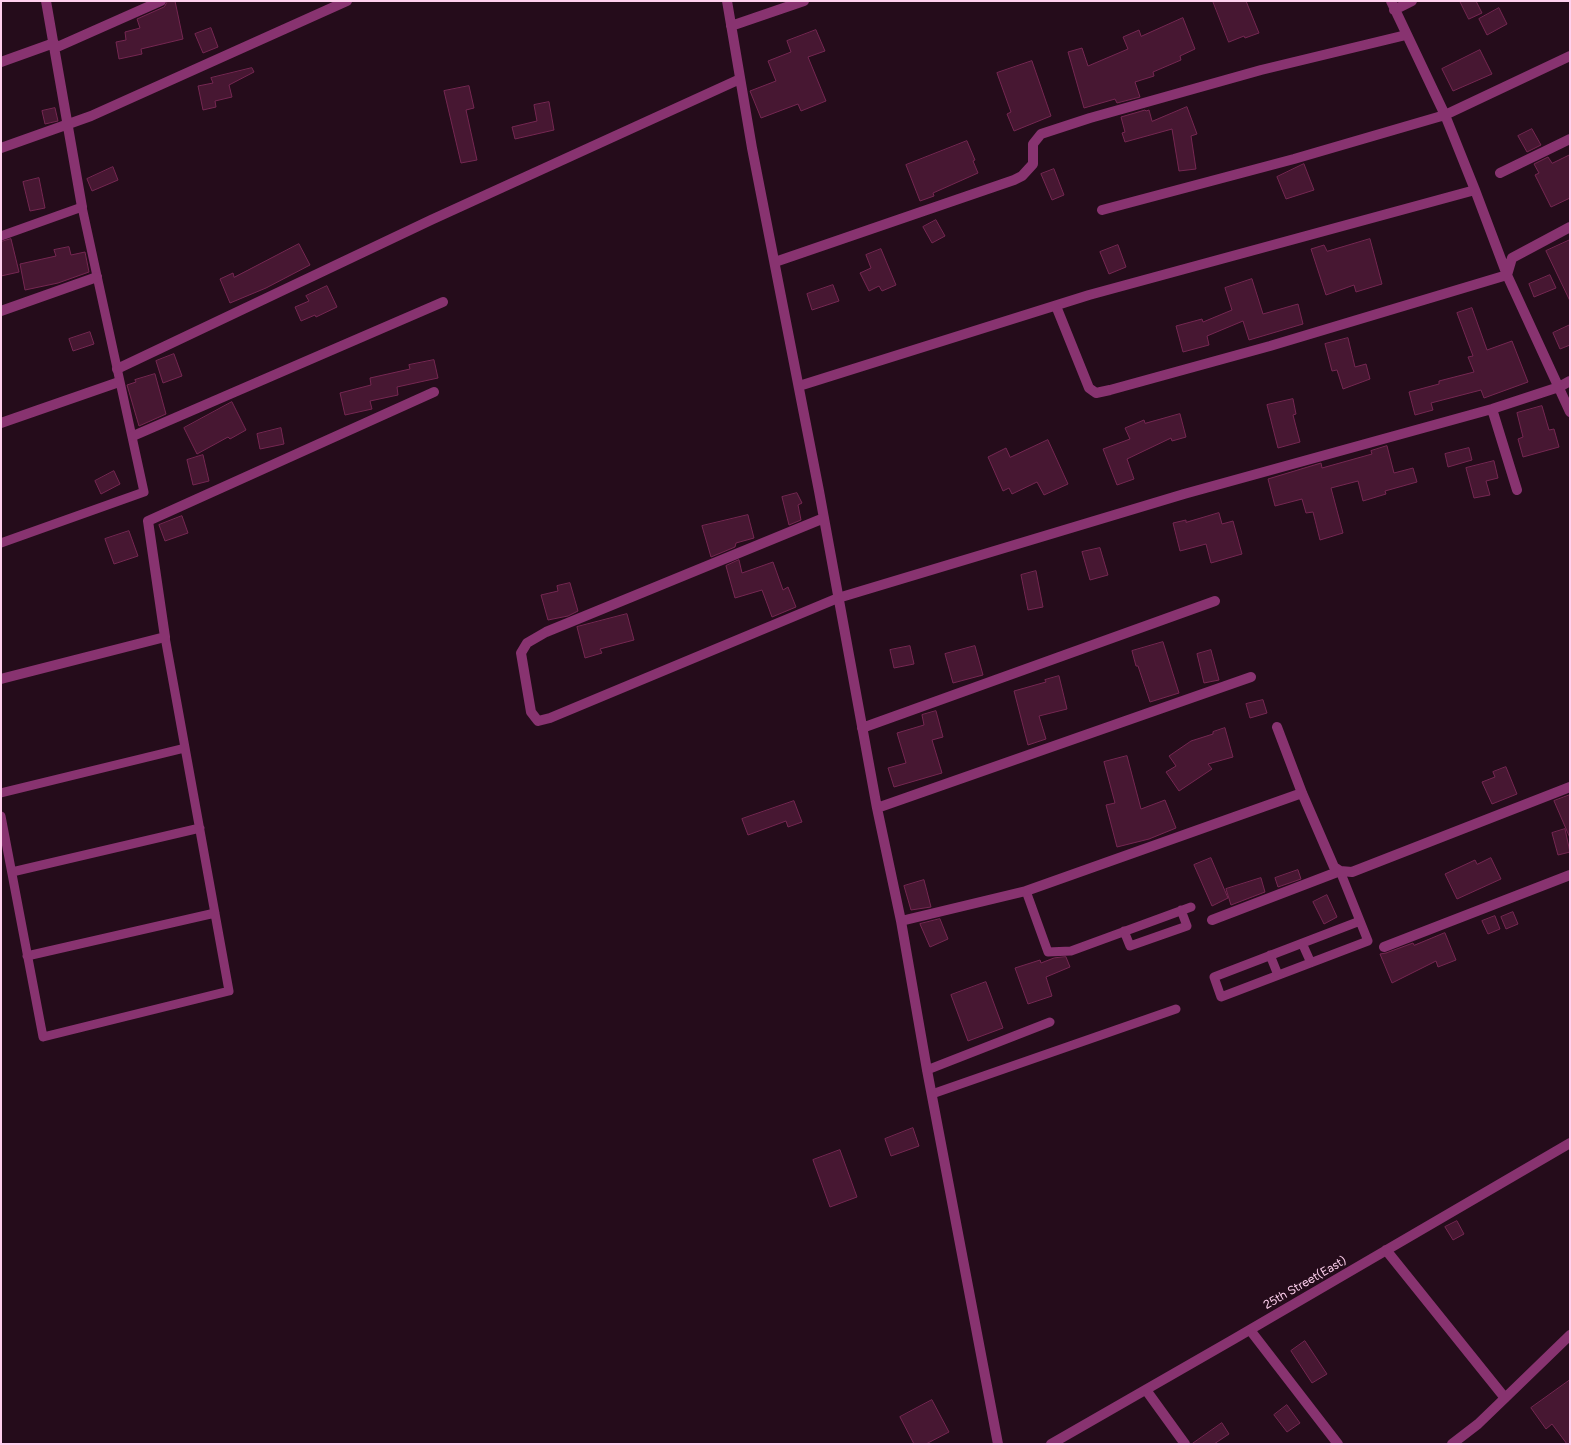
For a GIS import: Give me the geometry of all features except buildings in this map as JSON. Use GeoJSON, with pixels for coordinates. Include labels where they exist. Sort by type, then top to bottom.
{"type":"FeatureCollection","features":[{"type":"Feature","properties":{"kind":"street"},"geometry":{"type":"LineString","coordinates":[[46,1],[82,207]]}},
{"type":"Feature","properties":{"kind":"street"},"geometry":{"type":"LineString","coordinates":[[1,62],[55,46],[161,1]]}},
{"type":"Feature","properties":{"kind":"street"},"geometry":{"type":"LineString","coordinates":[[1,148],[91,116],[347,1]]}},
{"type":"Feature","properties":{"kind":"street"},"geometry":{"type":"LineString","coordinates":[[727,1],[740,79],[862,728],[901,922],[998,1444]]}},
{"type":"Feature","properties":{"kind":"street"},"geometry":{"type":"LineString","coordinates":[[731,26],[804,1]]}},
{"type":"Feature","properties":{"kind":"street"},"geometry":{"type":"LineString","coordinates":[[1412,1],[1393,5],[1445,115],[1507,275],[1570,412]]}},
{"type":"Feature","properties":{"kind":"street"},"geometry":{"type":"LineString","coordinates":[[775,262],[1014,180],[1022,176],[1033,164],[1033,144],[1041,134],[1090,118],[1261,70],[1406,35]]}},
{"type":"Feature","properties":{"kind":"street"},"geometry":{"type":"LineString","coordinates":[[1102,210],[1294,160],[1445,115],[1570,56]]}},
{"type":"Feature","properties":{"kind":"street"},"geometry":{"type":"LineString","coordinates":[[117,369],[431,220],[740,79]]}},
{"type":"Feature","properties":{"kind":"street"},"geometry":{"type":"LineString","coordinates":[[1500,173],[1570,139]]}},
{"type":"Feature","properties":{"kind":"street"},"geometry":{"type":"LineString","coordinates":[[799,386],[1056,306],[1475,190]]}},
{"type":"Feature","properties":{"kind":"street"},"geometry":{"type":"LineString","coordinates":[[1507,275],[1512,258],[1570,227]]}},
{"type":"Feature","properties":{"kind":"street"},"geometry":{"type":"LineString","coordinates":[[1056,306],[1088,388],[1096,393],[1270,346],[1507,275]]}},
{"type":"Feature","properties":{"kind":"street"},"geometry":{"type":"LineString","coordinates":[[1,311],[97,277]]}},
{"type":"Feature","properties":{"kind":"street"},"geometry":{"type":"LineString","coordinates":[[133,436],[443,302]]}},
{"type":"Feature","properties":{"kind":"street"},"geometry":{"type":"LineString","coordinates":[[824,518],[546,632],[527,643],[521,653],[531,712],[538,721],[550,718],[838,598],[1184,494],[1492,409],[1559,387],[1570,381]]}},
{"type":"Feature","properties":{"kind":"street"},"geometry":{"type":"LineString","coordinates":[[1,423],[119,382]]}},
{"type":"Feature","properties":{"kind":"street"},"geometry":{"type":"LineString","coordinates":[[1,679],[165,637],[148,521],[434,392]]}},
{"type":"Feature","properties":{"kind":"street"},"geometry":{"type":"LineString","coordinates":[[1492,409],[1517,490]]}},
{"type":"Feature","properties":{"kind":"street"},"geometry":{"type":"LineString","coordinates":[[862,728],[1215,601]]}},
{"type":"Feature","properties":{"kind":"street"},"geometry":{"type":"LineString","coordinates":[[878,808],[1251,678]]}},
{"type":"Feature","properties":{"kind":"street"},"geometry":{"type":"LineString","coordinates":[[1277,727],[1302,793],[1334,867],[1340,871]]}},
{"type":"Feature","properties":{"kind":"street"},"geometry":{"type":"LineString","coordinates":[[1212,920],[1340,871],[1352,872],[1570,787]]}},
{"type":"Feature","properties":{"kind":"street"},"geometry":{"type":"LineString","coordinates":[[901,922],[1026,891],[1302,793]]}},
{"type":"Feature","properties":{"kind":"street"},"geometry":{"type":"LineString","coordinates":[[1384,947],[1570,875]]}},
{"type":"Feature","properties":{"kind":"street","name":"25th Street(East)"},"geometry":{"type":"LineString","coordinates":[[1051,1444],[1570,1143]]}},
{"type":"Feature","properties":{"kind":"street"},"geometry":{"type":"LineString","coordinates":[[1386,1250],[1505,1398]]}},
{"type":"Feature","properties":{"kind":"street"},"geometry":{"type":"LineString","coordinates":[[1250,1330],[1338,1444]]}},
{"type":"Feature","properties":{"kind":"street"},"geometry":{"type":"LineString","coordinates":[[1452,1444],[1478,1424],[1570,1335]]}},
{"type":"Feature","properties":{"kind":"street"},"geometry":{"type":"LineString","coordinates":[[1146,1390],[1186,1444]]}},
{"type":"Feature","properties":{"kind":"lane"},"geometry":{"type":"LineString","coordinates":[[1,236],[82,207],[144,492],[1,544]]}},
{"type":"Feature","properties":{"kind":"lane"},"geometry":{"type":"LineString","coordinates":[[1,816],[43,1037],[230,991],[165,637]]}},
{"type":"Feature","properties":{"kind":"lane"},"geometry":{"type":"LineString","coordinates":[[1,793],[185,748]]}},
{"type":"Feature","properties":{"kind":"lane"},"geometry":{"type":"LineString","coordinates":[[12,872],[200,828]]}},
{"type":"Feature","properties":{"kind":"lane"},"geometry":{"type":"LineString","coordinates":[[1340,871],[1360,921],[1368,941],[1221,996],[1214,977],[1360,921]]}},
{"type":"Feature","properties":{"kind":"lane"},"geometry":{"type":"LineString","coordinates":[[1026,891],[1048,952],[1071,951],[1191,907]]}},
{"type":"Feature","properties":{"kind":"lane"},"geometry":{"type":"LineString","coordinates":[[1124,931],[1130,946],[1187,926],[1180,910]]}},
{"type":"Feature","properties":{"kind":"lane"},"geometry":{"type":"LineString","coordinates":[[28,956],[216,913]]}},
{"type":"Feature","properties":{"kind":"lane"},"geometry":{"type":"LineString","coordinates":[[1302,943],[1311,963]]}},
{"type":"Feature","properties":{"kind":"lane"},"geometry":{"type":"LineString","coordinates":[[1270,955],[1278,975]]}},
{"type":"Feature","properties":{"kind":"lane"},"geometry":{"type":"LineString","coordinates":[[932,1094],[1176,1009]]}},
{"type":"Feature","properties":{"kind":"lane"},"geometry":{"type":"LineString","coordinates":[[927,1070],[1050,1022]]}}]}
